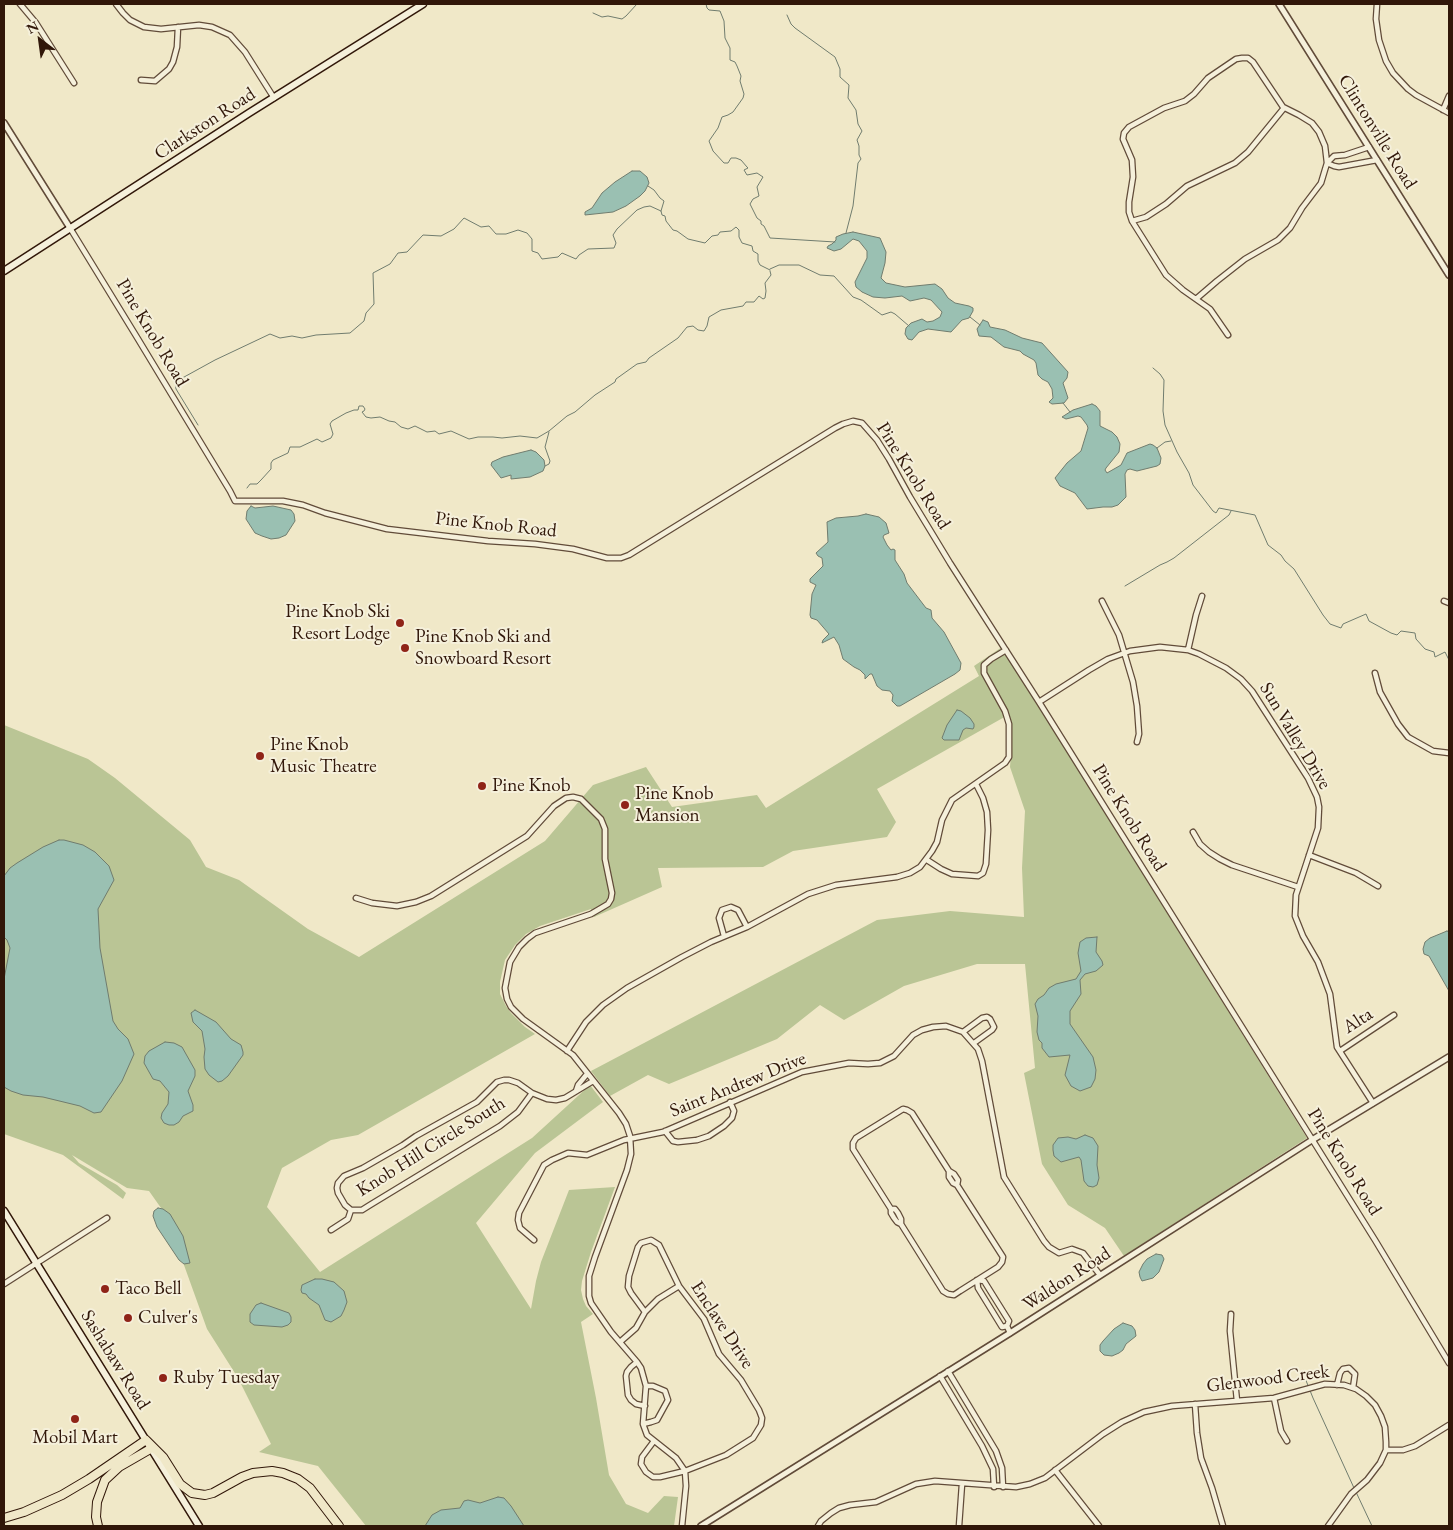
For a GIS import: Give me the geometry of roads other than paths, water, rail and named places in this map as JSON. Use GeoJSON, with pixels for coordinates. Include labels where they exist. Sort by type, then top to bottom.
{"type":"FeatureCollection","features":[{"type":"Feature","properties":{"kind":"highway"},"geometry":{"type":"LineString","coordinates":[[4,1518],[24,1512],[62,1495],[146,1440],[163,1457],[180,1484],[189,1492],[209,1495],[250,1474],[266,1471],[283,1473],[298,1479],[310,1488],[339,1526]]}},
{"type":"Feature","properties":{"kind":"highway"},"geometry":{"type":"LineString","coordinates":[[98,1526],[96,1516],[97,1502],[105,1480],[119,1467],[152,1448]]}},
{"type":"Feature","properties":{"kind":"main road","name":"Clarkston Road"},"geometry":{"type":"LineString","coordinates":[[4,271],[423,4]]}},
{"type":"Feature","properties":{"kind":"main road","name":"Sashabaw Road"},"geometry":{"type":"LineString","coordinates":[[4,1211],[199,1526]]}},
{"type":"Feature","properties":{"kind":"street"},"geometry":{"type":"LineString","coordinates":[[20,4],[36,23],[74,83]]}},
{"type":"Feature","properties":{"kind":"street"},"geometry":{"type":"LineString","coordinates":[[116,4],[123,13],[139,25],[152,29],[199,25],[212,27],[230,35],[244,52],[274,98]]}},
{"type":"Feature","properties":{"kind":"street","name":"Clintonville Road"},"geometry":{"type":"LineString","coordinates":[[1279,4],[1449,274]]}},
{"type":"Feature","properties":{"kind":"street"},"geometry":{"type":"LineString","coordinates":[[1377,4],[1378,40],[1393,74],[1416,95],[1449,113]]}},
{"type":"Feature","properties":{"kind":"street"},"geometry":{"type":"LineString","coordinates":[[141,80],[155,80],[169,69],[176,56],[178,27]]}},
{"type":"Feature","properties":{"kind":"street"},"geometry":{"type":"LineString","coordinates":[[1196,299],[1224,275],[1278,240],[1290,228],[1321,183],[1327,162],[1322,138],[1312,123],[1299,114],[1284,108],[1253,62],[1248,58],[1236,59],[1208,78],[1185,101],[1164,108],[1129,127],[1124,133],[1123,139],[1132,160],[1133,177],[1129,202],[1132,221],[1166,275],[1182,290],[1210,309],[1228,335]]}},
{"type":"Feature","properties":{"kind":"street"},"geometry":{"type":"LineString","coordinates":[[1444,110],[1449,96]]}},
{"type":"Feature","properties":{"kind":"street"},"geometry":{"type":"LineString","coordinates":[[1132,221],[1146,217],[1166,204],[1187,186],[1236,163],[1248,152],[1284,108]]}},
{"type":"Feature","properties":{"kind":"street","name":"Pine Knob Road"},"geometry":{"type":"LineString","coordinates":[[4,124],[70,228],[235,501],[283,501],[303,505],[325,514],[387,529],[488,541],[535,544],[573,549],[607,558],[621,558],[629,555],[835,428],[853,421],[862,423],[877,440],[950,563],[1039,702],[1449,1362]]}},
{"type":"Feature","properties":{"kind":"street"},"geometry":{"type":"LineString","coordinates":[[1327,162],[1334,156],[1345,155],[1369,147]]}},
{"type":"Feature","properties":{"kind":"street"},"geometry":{"type":"LineString","coordinates":[[1327,162],[1339,167],[1377,160]]}},
{"type":"Feature","properties":{"kind":"street"},"geometry":{"type":"LineString","coordinates":[[1188,650],[1202,596]]}},
{"type":"Feature","properties":{"kind":"street"},"geometry":{"type":"LineString","coordinates":[[1102,601],[1113,620],[1134,682],[1139,734],[1137,742]]}},
{"type":"Feature","properties":{"kind":"street","name":"Sun Valley Drive"},"geometry":{"type":"LineString","coordinates":[[1039,702],[1108,659],[1125,652],[1160,647],[1188,650],[1209,658],[1241,679],[1261,703],[1308,778],[1317,797],[1320,812],[1318,828],[1298,888],[1294,909],[1297,924],[1318,962],[1330,994],[1337,1047],[1373,1103]]}},
{"type":"Feature","properties":{"kind":"street"},"geometry":{"type":"LineString","coordinates":[[566,1051],[586,1022],[614,997],[682,956],[747,927],[808,894],[836,885],[897,877],[910,873],[920,867],[927,860],[936,842],[946,809],[957,795],[1005,764],[1009,757],[1009,724],[1005,710],[984,673],[984,665],[1006,650]]}},
{"type":"Feature","properties":{"kind":"street"},"geometry":{"type":"LineString","coordinates":[[1375,673],[1380,692],[1398,724],[1408,737],[1432,751],[1449,753]]}},
{"type":"Feature","properties":{"kind":"street"},"geometry":{"type":"LineString","coordinates":[[927,860],[952,874],[978,876],[983,873],[986,864],[987,812],[976,784]]}},
{"type":"Feature","properties":{"kind":"street"},"geometry":{"type":"LineString","coordinates":[[356,898],[372,903],[397,906],[416,902],[431,896],[528,836],[561,800],[573,797],[581,799],[601,819],[605,829],[605,859],[611,885],[611,899],[608,904],[591,914],[535,933],[527,939],[519,947],[510,962],[505,988],[507,999],[517,1013],[573,1055],[626,1124],[631,1139],[631,1154],[627,1170],[589,1276],[588,1296],[611,1332],[638,1362],[644,1376],[646,1386],[643,1424],[647,1435],[676,1458],[685,1471],[685,1502],[682,1526]]}},
{"type":"Feature","properties":{"kind":"street"},"geometry":{"type":"LineString","coordinates":[[1193,832],[1200,844],[1220,859],[1298,888]]}},
{"type":"Feature","properties":{"kind":"street"},"geometry":{"type":"LineString","coordinates":[[1309,855],[1356,873],[1378,886]]}},
{"type":"Feature","properties":{"kind":"street"},"geometry":{"type":"LineString","coordinates":[[724,936],[719,918],[722,910],[731,907],[738,910],[747,927]]}},
{"type":"Feature","properties":{"kind":"street","name":"Alta"},"geometry":{"type":"LineString","coordinates":[[1340,1051],[1394,1016]]}},
{"type":"Feature","properties":{"kind":"street"},"geometry":{"type":"LineString","coordinates":[[974,1043],[994,1027],[987,1017],[982,1018],[963,1032],[978,1049],[982,1061],[1004,1177],[1049,1247],[1059,1253],[1072,1249],[1083,1253],[1100,1275]]}},
{"type":"Feature","properties":{"kind":"street","name":"Saint Andrew Drive"},"geometry":{"type":"LineString","coordinates":[[534,1240],[520,1228],[519,1213],[544,1166],[552,1160],[568,1153],[587,1155],[595,1153],[613,1144],[664,1132],[802,1072],[849,1063],[868,1064],[887,1060],[894,1056],[913,1035],[922,1030],[946,1026],[963,1032]]}},
{"type":"Feature","properties":{"kind":"street","name":"Waldon Road"},"geometry":{"type":"LineString","coordinates":[[701,1526],[1010,1333],[1312,1140],[1449,1057]]}},
{"type":"Feature","properties":{"kind":"street"},"geometry":{"type":"LineString","coordinates":[[576,1091],[578,1085],[587,1074]]}},
{"type":"Feature","properties":{"kind":"street"},"geometry":{"type":"LineString","coordinates":[[350,1210],[338,1193],[338,1183],[344,1176],[362,1168],[477,1102],[497,1082],[509,1080],[518,1083],[532,1093],[547,1099],[556,1100],[565,1098],[593,1081]]}},
{"type":"Feature","properties":{"kind":"street","name":"Knob Hill Circle South"},"geometry":{"type":"LineString","coordinates":[[331,1230],[348,1219],[350,1210],[362,1210],[500,1126],[518,1112],[532,1093]]}},
{"type":"Feature","properties":{"kind":"street"},"geometry":{"type":"LineString","coordinates":[[664,1132],[673,1141],[678,1142],[697,1140],[709,1136],[732,1118],[734,1111],[730,1102]]}},
{"type":"Feature","properties":{"kind":"street"},"geometry":{"type":"LineString","coordinates":[[978,1280],[998,1267],[1003,1257],[957,1184],[958,1180],[949,1171],[912,1113],[903,1109],[856,1138],[853,1143],[854,1149],[891,1208],[894,1218],[901,1224],[943,1291],[948,1294],[954,1294],[978,1280],[984,1281],[1009,1321],[1007,1326],[1010,1333]]}},
{"type":"Feature","properties":{"kind":"street"},"geometry":{"type":"LineString","coordinates":[[4,1284],[107,1218]]}},
{"type":"Feature","properties":{"kind":"street","name":"Enclave Drive"},"geometry":{"type":"LineString","coordinates":[[645,1312],[628,1287],[631,1266],[641,1243],[650,1240],[659,1245],[679,1286],[704,1319],[719,1354],[741,1380],[762,1418],[762,1425],[753,1438],[726,1455],[685,1471]]}},
{"type":"Feature","properties":{"kind":"street"},"geometry":{"type":"LineString","coordinates":[[978,1280],[978,1288],[1002,1327],[1007,1326]]}},
{"type":"Feature","properties":{"kind":"street"},"geometry":{"type":"LineString","coordinates":[[620,1342],[636,1328],[645,1312],[658,1299],[679,1286]]}},
{"type":"Feature","properties":{"kind":"street"},"geometry":{"type":"LineString","coordinates":[[1231,1314],[1232,1356],[1237,1401]]}},
{"type":"Feature","properties":{"kind":"street"},"geometry":{"type":"LineString","coordinates":[[638,1362],[627,1372],[628,1395],[636,1404],[645,1406]]}},
{"type":"Feature","properties":{"kind":"street"},"geometry":{"type":"LineString","coordinates":[[1338,1385],[1340,1373],[1343,1369],[1349,1368],[1355,1374],[1352,1388]]}},
{"type":"Feature","properties":{"kind":"street"},"geometry":{"type":"LineString","coordinates":[[948,1371],[996,1451],[1002,1468],[1003,1487]]}},
{"type":"Feature","properties":{"kind":"street"},"geometry":{"type":"LineString","coordinates":[[940,1376],[982,1446],[993,1469],[994,1487]]}},
{"type":"Feature","properties":{"kind":"street","name":"Glenwood Creek"},"geometry":{"type":"LineString","coordinates":[[818,1526],[821,1521],[839,1508],[876,1502],[916,1484],[935,1481],[994,1487],[1016,1487],[1030,1484],[1045,1478],[1122,1422],[1144,1412],[1172,1406],[1274,1398],[1325,1384],[1356,1389],[1375,1405],[1385,1427],[1386,1450]]}},
{"type":"Feature","properties":{"kind":"street"},"geometry":{"type":"LineString","coordinates":[[643,1424],[656,1420],[668,1400],[665,1391],[653,1386],[646,1386]]}},
{"type":"Feature","properties":{"kind":"street"},"geometry":{"type":"LineString","coordinates":[[1274,1398],[1281,1432],[1287,1441]]}},
{"type":"Feature","properties":{"kind":"street","name":"Glenwood Creek"},"geometry":{"type":"LineString","coordinates":[[1195,1404],[1201,1458],[1223,1526]]}},
{"type":"Feature","properties":{"kind":"street"},"geometry":{"type":"LineString","coordinates":[[970,1426],[978,1421]]}},
{"type":"Feature","properties":{"kind":"street"},"geometry":{"type":"LineString","coordinates":[[1328,1526],[1351,1494],[1367,1480],[1386,1450],[1403,1450],[1415,1446],[1449,1425]]}},
{"type":"Feature","properties":{"kind":"street"},"geometry":{"type":"LineString","coordinates":[[654,1441],[642,1457],[642,1464],[646,1472],[653,1477],[660,1477],[685,1471]]}},
{"type":"Feature","properties":{"kind":"street"},"geometry":{"type":"LineString","coordinates":[[1055,1470],[1099,1526]]}},
{"type":"Feature","properties":{"kind":"street"},"geometry":{"type":"LineString","coordinates":[[959,1526],[962,1484]]}},
{"type":"Feature","properties":{"kind":"waterway"},"geometry":{"type":"LineString","coordinates":[[593,13],[602,17],[608,16],[622,19],[637,4]]}},
{"type":"Feature","properties":{"kind":"waterway"},"geometry":{"type":"LineString","coordinates":[[706,4],[709,10],[720,11],[724,21],[725,38],[730,48],[730,60],[735,62],[737,66],[744,94],[733,112],[722,117],[718,128],[709,141],[713,151],[724,163],[728,163],[731,158],[741,160],[748,168],[744,170],[747,175],[757,173],[763,177],[757,187],[759,196],[753,199],[750,204],[770,238],[835,242]]}},
{"type":"Feature","properties":{"kind":"waterway"},"geometry":{"type":"LineString","coordinates":[[787,15],[795,28],[835,57],[840,69],[840,77],[849,85],[848,98],[856,110],[858,124],[862,131],[857,140],[861,159],[858,163],[853,206],[846,233]]}},
{"type":"Feature","properties":{"kind":"waterway"},"geometry":{"type":"LineString","coordinates":[[648,186],[664,201],[661,211]]}},
{"type":"Feature","properties":{"kind":"waterway"},"geometry":{"type":"LineString","coordinates":[[198,425],[176,389],[175,382],[215,360],[270,334],[280,338],[292,336],[302,338],[316,335],[350,333],[364,321],[366,313],[374,304],[373,273],[390,264],[398,253],[407,252],[423,235],[441,236],[454,229],[464,218],[481,227],[489,226],[496,234],[506,234],[518,230],[527,233],[532,239],[532,251],[538,253],[542,259],[558,257],[562,253],[576,259],[588,249],[614,248],[616,243],[613,235],[617,229],[637,210],[650,206],[661,211],[673,230],[688,239],[705,243],[712,236],[718,235],[720,232],[731,231],[736,227],[739,230],[739,237],[742,243],[752,246],[753,251],[758,254],[760,265],[770,270]]}},
{"type":"Feature","properties":{"kind":"waterway"},"geometry":{"type":"LineString","coordinates":[[770,269],[779,265],[799,265],[820,275],[834,276],[853,297],[861,300],[882,315],[891,312],[895,314],[909,326]]}},
{"type":"Feature","properties":{"kind":"waterway"},"geometry":{"type":"LineString","coordinates":[[247,488],[250,484],[257,484],[271,469],[273,460],[288,453],[290,447],[300,447],[317,439],[322,442],[331,438],[333,434],[330,424],[332,421],[346,413],[358,410],[359,406],[363,406],[365,409],[362,412],[366,417],[380,417],[408,429],[415,426],[427,432],[435,431],[439,434],[451,431],[469,439],[520,436],[537,438],[575,412],[637,364],[646,362],[678,338],[687,327],[693,326],[698,330],[704,331],[709,317],[721,310],[743,306],[746,302],[754,302],[759,296],[763,299],[765,298],[765,283],[771,275],[770,271]]}},
{"type":"Feature","properties":{"kind":"waterway"},"geometry":{"type":"LineString","coordinates":[[970,317],[980,325]]}},
{"type":"Feature","properties":{"kind":"waterway"},"geometry":{"type":"LineString","coordinates":[[1153,368],[1164,380],[1163,411],[1165,425],[1193,485],[1213,511],[1216,513],[1219,508],[1255,515],[1268,545],[1294,569],[1330,624],[1341,628],[1343,624],[1366,614],[1369,621],[1391,633],[1397,635],[1401,631],[1415,633],[1416,639],[1425,649],[1434,652],[1435,657],[1445,652],[1449,660]]}},
{"type":"Feature","properties":{"kind":"waterway"},"geometry":{"type":"LineString","coordinates":[[1063,403],[1070,412]]}},
{"type":"Feature","properties":{"kind":"waterway"},"geometry":{"type":"LineString","coordinates":[[545,466],[550,461],[545,447],[549,432]]}},
{"type":"Feature","properties":{"kind":"waterway"},"geometry":{"type":"LineString","coordinates":[[1157,448],[1165,442],[1171,441]]}},
{"type":"Feature","properties":{"kind":"waterway"},"geometry":{"type":"LineString","coordinates":[[1125,586],[1174,558],[1229,515],[1231,511]]}},
{"type":"Feature","properties":{"kind":"waterway"},"geometry":{"type":"LineString","coordinates":[[1291,1382],[1301,1377],[1305,1378],[1354,1488]]}},
{"type":"Feature","properties":{"kind":"waterway"},"geometry":{"type":"LineString","coordinates":[[1356,1492],[1372,1526]]}},
{"type":"Feature","properties":{"kind":"place","name":"Pine Knob Ski Resort Lodge"},"geometry":{"type":"Point","coordinates":[400,623]}},
{"type":"Feature","properties":{"kind":"place","name":"Pine Knob Ski and Snowboard Resort"},"geometry":{"type":"Point","coordinates":[405,648]}},
{"type":"Feature","properties":{"kind":"place","name":"Pine Knob Music Theatre"},"geometry":{"type":"Point","coordinates":[260,756]}},
{"type":"Feature","properties":{"kind":"place","name":"Pine Knob"},"geometry":{"type":"Point","coordinates":[482,786]}},
{"type":"Feature","properties":{"kind":"place","name":"Pine Knob Mansion"},"geometry":{"type":"Point","coordinates":[625,805]}},
{"type":"Feature","properties":{"kind":"place","name":"Taco Bell"},"geometry":{"type":"Point","coordinates":[105,1289]}},
{"type":"Feature","properties":{"kind":"place","name":"Culver's"},"geometry":{"type":"Point","coordinates":[128,1318]}},
{"type":"Feature","properties":{"kind":"place","name":"Ruby Tuesday"},"geometry":{"type":"Point","coordinates":[163,1378]}},
{"type":"Feature","properties":{"kind":"place","name":"Mobil Mart"},"geometry":{"type":"Point","coordinates":[75,1419]}}]}
